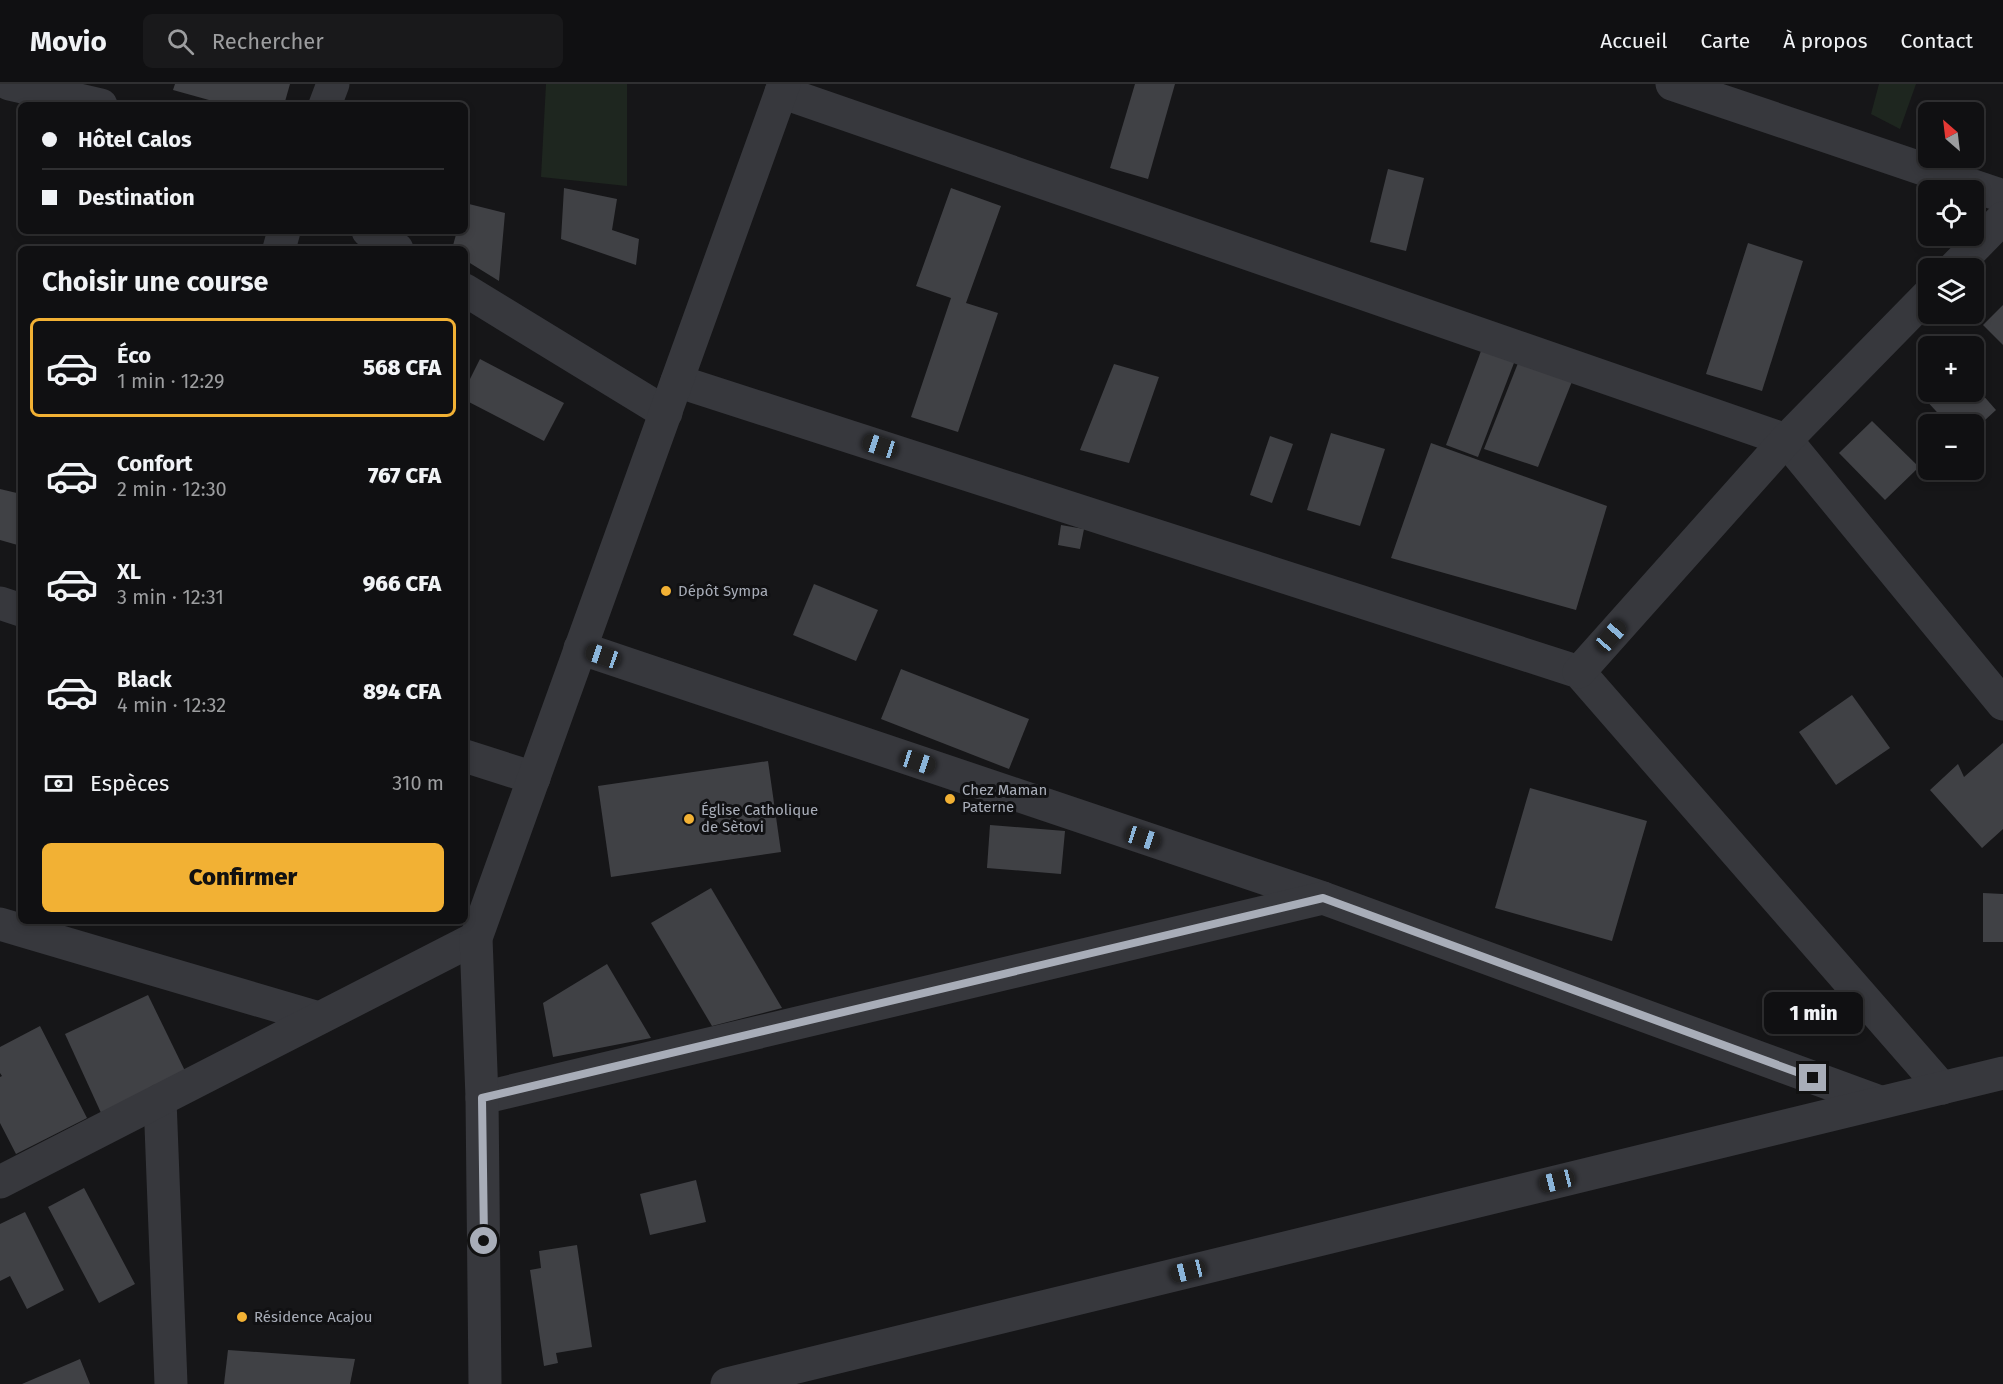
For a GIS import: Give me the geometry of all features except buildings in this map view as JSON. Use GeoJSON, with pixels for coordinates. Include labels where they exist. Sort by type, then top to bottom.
{"type":"FeatureCollection","features":[{"type":"Feature","properties":{"kind":"street"},"geometry":{"type":"LineString","coordinates":[[9,84],[87,102]]}},
{"type":"Feature","properties":{"kind":"street"},"geometry":{"type":"LineString","coordinates":[[325,102],[333,84]]}},
{"type":"Feature","properties":{"kind":"street"},"geometry":{"type":"LineString","coordinates":[[1672,84],[2003,196]]}},
{"type":"Feature","properties":{"kind":"street"},"geometry":{"type":"LineString","coordinates":[[485,1384],[482,1098],[476,938],[783,88],[1786,440],[2003,704]]}},
{"type":"Feature","properties":{"kind":"street"},"geometry":{"type":"LineString","coordinates":[[1966,258],[1999,232]]}},
{"type":"Feature","properties":{"kind":"street"},"geometry":{"type":"LineString","coordinates":[[373,234],[392,246]]}},
{"type":"Feature","properties":{"kind":"street"},"geometry":{"type":"LineString","coordinates":[[468,292],[666,413]]}},
{"type":"Feature","properties":{"kind":"street"},"geometry":{"type":"LineString","coordinates":[[1580,672],[1786,440],[1918,305]]}},
{"type":"Feature","properties":{"kind":"street"},"geometry":{"type":"LineString","coordinates":[[677,381],[1580,672],[1942,1088]]}},
{"type":"Feature","properties":{"kind":"street"},"geometry":{"type":"LineString","coordinates":[[0,603],[18,609]]}},
{"type":"Feature","properties":{"kind":"street"},"geometry":{"type":"LineString","coordinates":[[580,648],[1323,898],[1880,1102]]}},
{"type":"Feature","properties":{"kind":"street"},"geometry":{"type":"LineString","coordinates":[[468,757],[534,778]]}},
{"type":"Feature","properties":{"kind":"street"},"geometry":{"type":"LineString","coordinates":[[482,1098],[1323,898]]}},
{"type":"Feature","properties":{"kind":"street"},"geometry":{"type":"LineString","coordinates":[[0,924],[319,1018]]}},
{"type":"Feature","properties":{"kind":"street"},"geometry":{"type":"LineString","coordinates":[[0,1182],[476,938]]}},
{"type":"Feature","properties":{"kind":"street"},"geometry":{"type":"LineString","coordinates":[[727,1384],[2003,1073]]}},
{"type":"Feature","properties":{"kind":"street"},"geometry":{"type":"LineString","coordinates":[[160,1100],[171,1384]]}},
{"type":"Feature","properties":{"kind":"shaded area"},"geometry":{"type":"Polygon","coordinates":[[[546,84],[627,84],[627,186],[541,177],[546,84]]]}},
{"type":"Feature","properties":{"kind":"shaded area"},"geometry":{"type":"Polygon","coordinates":[[[1879,84],[1916,84],[1900,129],[1871,114],[1879,84]]]}},
{"type":"Feature","properties":{"kind":"place","name":"Dépôt Sympa"},"geometry":{"type":"Point","coordinates":[666,591]}},
{"type":"Feature","properties":{"kind":"place","name":"Chez Maman Paterne"},"geometry":{"type":"Point","coordinates":[950,799]}},
{"type":"Feature","properties":{"kind":"place","name":"Église Catholique de Sètovi"},"geometry":{"type":"Point","coordinates":[689,819]}},
{"type":"Feature","properties":{"kind":"place","name":"Résidence Acajou"},"geometry":{"type":"Point","coordinates":[242,1317]}},
{"type":"Feature","properties":{"kind":"route"},"geometry":{"type":"LineString","coordinates":[[484,1241],[482,1098],[1323,898],[1813,1078]]}}]}
